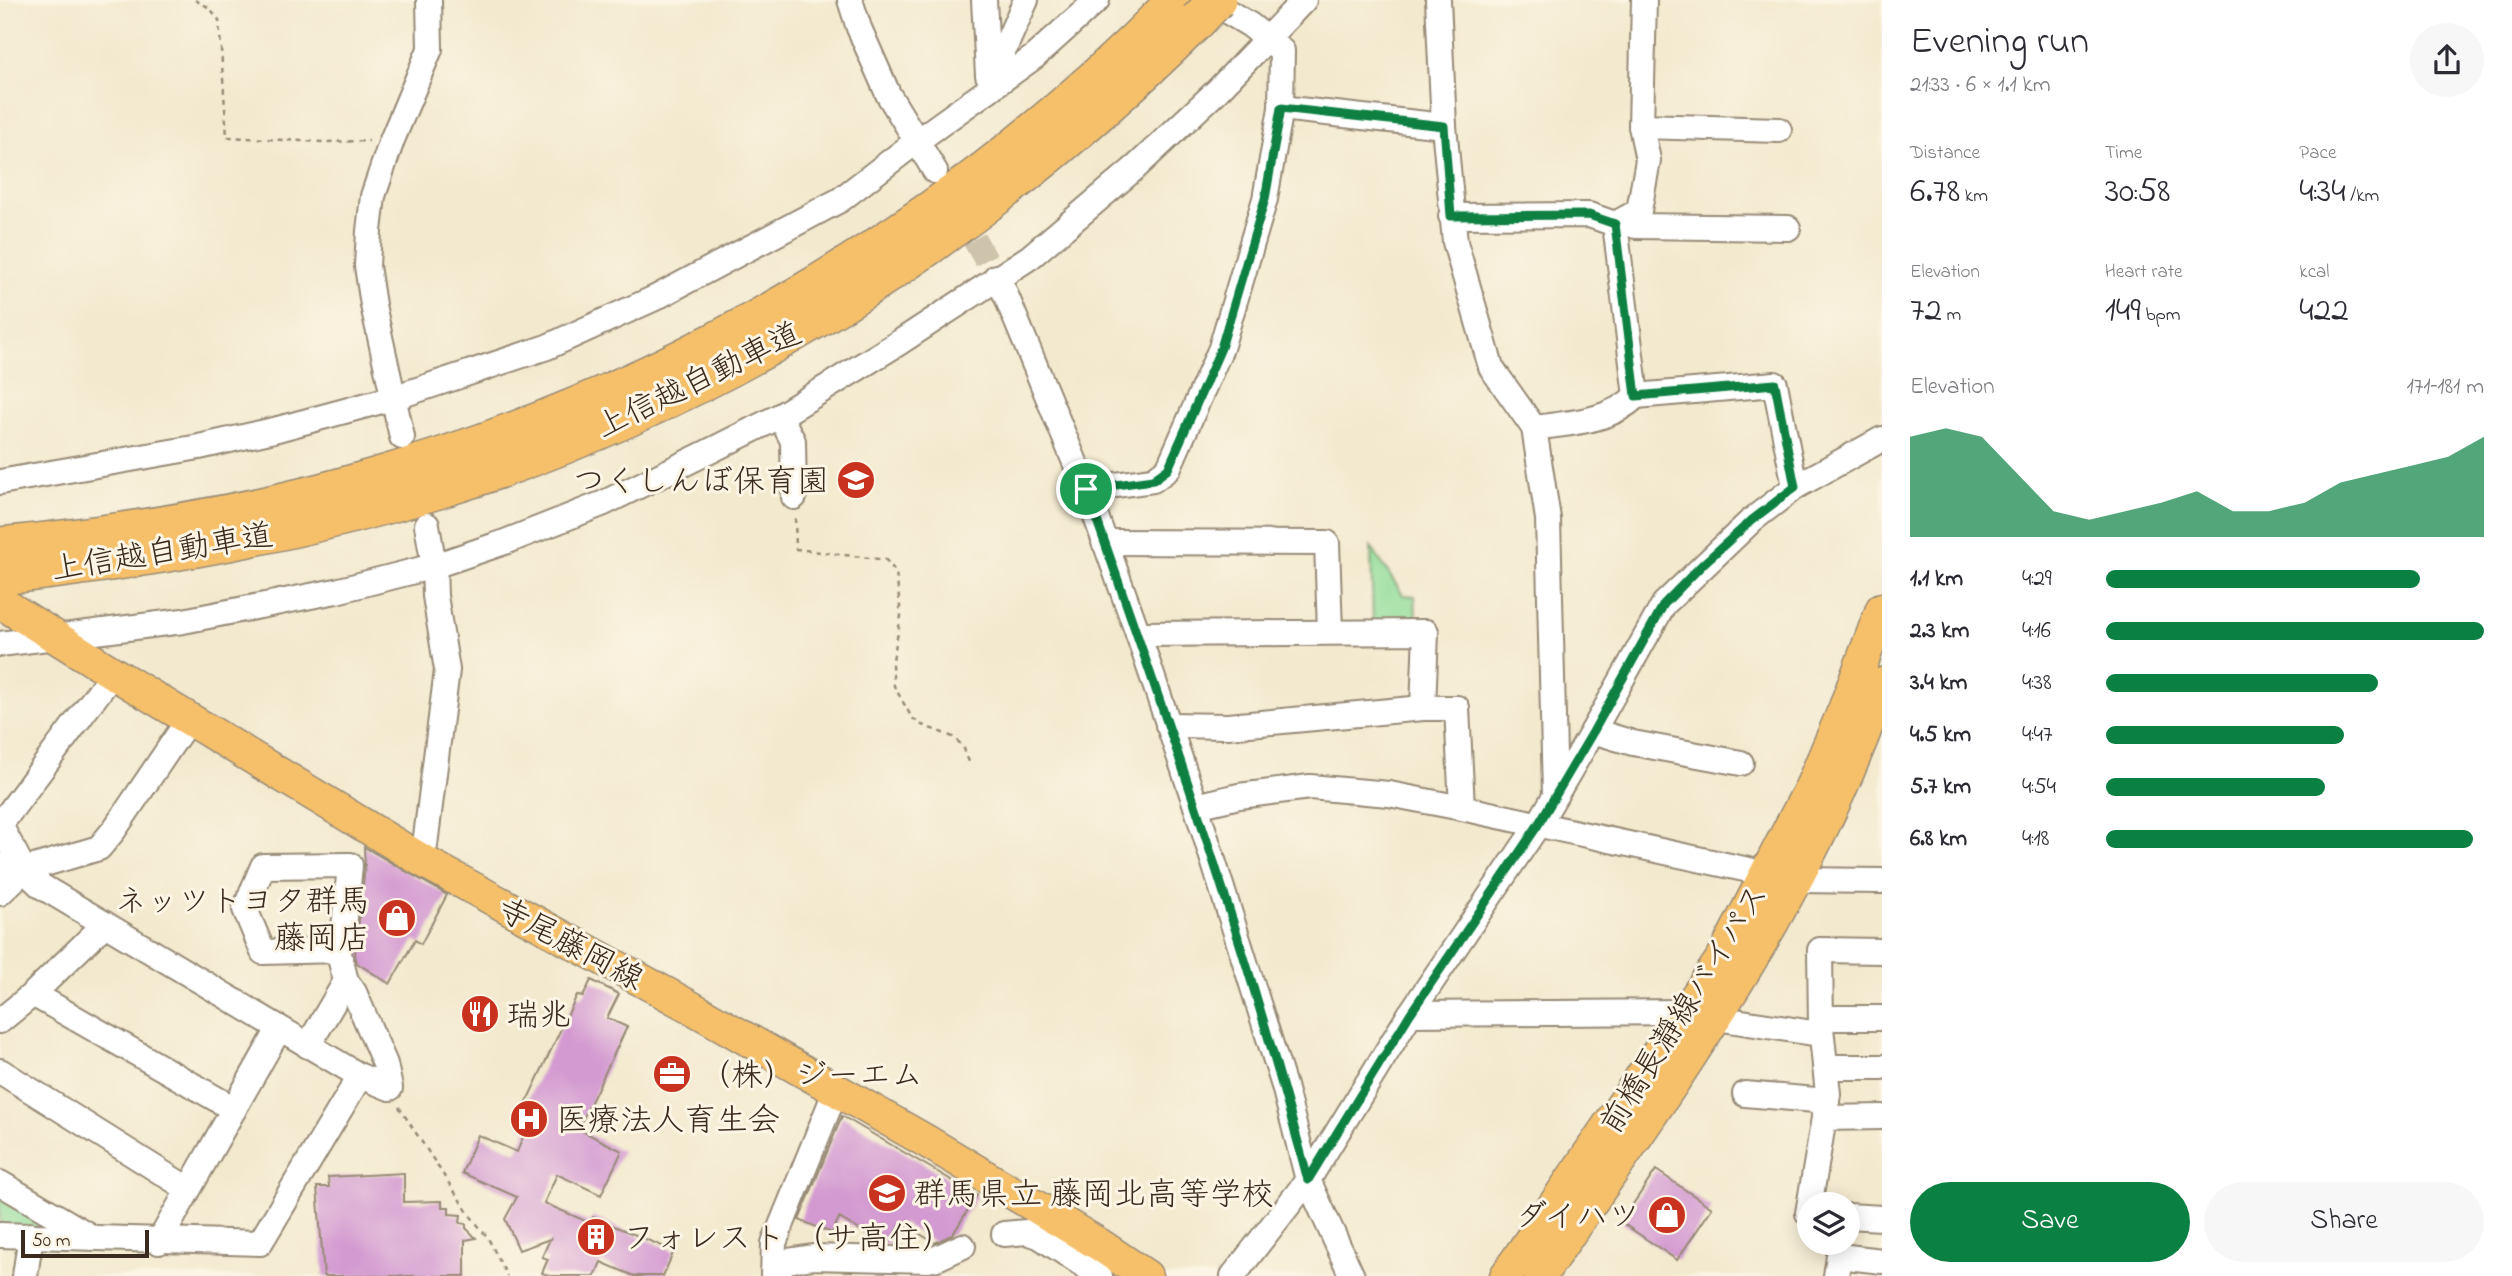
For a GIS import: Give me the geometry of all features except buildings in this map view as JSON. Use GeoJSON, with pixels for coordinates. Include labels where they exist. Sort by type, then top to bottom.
{"type":"FeatureCollection","features":[{"type":"Feature","properties":{"kind":"highway","name":"上信越自動車道"},"geometry":{"type":"LineString","coordinates":[[3,575],[102,564],[188,550],[272,534],[352,514],[439,490],[517,462],[594,432],[676,395],[749,359],[820,319],[960,226],[1088,124],[1146,72],[1192,7]]}},
{"type":"Feature","properties":{"kind":"main road","name":"寺尾藤岡線"},"geometry":{"type":"LineString","coordinates":[[3,575],[55,637],[113,673],[423,860],[836,1090],[1100,1245],[1146,1276]]}},
{"type":"Feature","properties":{"kind":"main road","name":"前橋長瀞線バイパス"},"geometry":{"type":"LineString","coordinates":[[1781,877],[1812,785],[1882,609]]}},
{"type":"Feature","properties":{"kind":"main road","name":"前橋長瀞線バイパス"},"geometry":{"type":"LineString","coordinates":[[1540,1276],[1702,1015],[1723,957],[1781,877],[1847,776],[1882,684]]}},
{"type":"Feature","properties":{"kind":"main road","name":"前橋長瀞線バイパス"},"geometry":{"type":"LineString","coordinates":[[1507,1276],[1702,1015]]}},
{"type":"Feature","properties":{"kind":"street"},"geometry":{"type":"LineString","coordinates":[[402,438],[367,266],[373,196],[391,140],[430,49],[429,0]]}},
{"type":"Feature","properties":{"kind":"street"},"geometry":{"type":"LineString","coordinates":[[850,0],[859,28],[888,94],[934,172]]}},
{"type":"Feature","properties":{"kind":"street"},"geometry":{"type":"LineString","coordinates":[[984,0],[988,90]]}},
{"type":"Feature","properties":{"kind":"street"},"geometry":{"type":"LineString","coordinates":[[988,90],[1026,0]]}},
{"type":"Feature","properties":{"kind":"street"},"geometry":{"type":"LineString","coordinates":[[0,482],[199,447],[393,398],[547,347],[656,298],[840,200],[1034,57],[1097,0]]}},
{"type":"Feature","properties":{"kind":"street"},"geometry":{"type":"LineString","coordinates":[[0,643],[183,621],[336,591],[434,566],[505,542],[604,503],[780,416],[1030,257],[1136,167],[1268,40],[1304,0]]}},
{"type":"Feature","properties":{"kind":"street"},"geometry":{"type":"LineString","coordinates":[[1438,0],[1444,126],[1455,242],[1491,368],[1534,428],[1548,519],[1556,795]]}},
{"type":"Feature","properties":{"kind":"street"},"geometry":{"type":"LineString","coordinates":[[1620,221],[1639,211],[1648,160],[1641,126],[1644,0]]}},
{"type":"Feature","properties":{"kind":"street"},"geometry":{"type":"LineString","coordinates":[[1086,489],[1153,480],[1168,469],[1221,348],[1265,199],[1281,108],[1282,51],[1250,25],[1192,7]]}},
{"type":"Feature","properties":{"kind":"street"},"geometry":{"type":"LineString","coordinates":[[1281,108],[1444,126]]}},
{"type":"Feature","properties":{"kind":"street"},"geometry":{"type":"LineString","coordinates":[[1641,126],[1779,131]]}},
{"type":"Feature","properties":{"kind":"street"},"geometry":{"type":"LineString","coordinates":[[1451,216],[1589,215],[1635,226],[1788,228]]}},
{"type":"Feature","properties":{"kind":"street"},"geometry":{"type":"LineString","coordinates":[[1620,221],[1636,396]]}},
{"type":"Feature","properties":{"kind":"street"},"geometry":{"type":"LineString","coordinates":[[996,277],[1086,489],[1138,634],[1196,806],[1284,1087],[1308,1180],[1352,1276]]}},
{"type":"Feature","properties":{"kind":"street"},"geometry":{"type":"LineString","coordinates":[[1534,428],[1591,419],[1625,407],[1636,396],[1775,384],[1795,487]]}},
{"type":"Feature","properties":{"kind":"street"},"geometry":{"type":"LineString","coordinates":[[780,416],[793,441],[794,497]]}},
{"type":"Feature","properties":{"kind":"street"},"geometry":{"type":"LineString","coordinates":[[1233,1276],[1308,1180],[1410,1014],[1538,825],[1664,604],[1752,520],[1795,487],[1882,439]]}},
{"type":"Feature","properties":{"kind":"street"},"geometry":{"type":"LineString","coordinates":[[423,860],[447,670],[427,525]]}},
{"type":"Feature","properties":{"kind":"street"},"geometry":{"type":"LineString","coordinates":[[1104,542],[1327,543],[1329,632]]}},
{"type":"Feature","properties":{"kind":"street"},"geometry":{"type":"LineString","coordinates":[[1138,634],[1426,632],[1423,708]]}},
{"type":"Feature","properties":{"kind":"street"},"geometry":{"type":"LineString","coordinates":[[0,893],[12,868],[0,825],[113,673]]}},
{"type":"Feature","properties":{"kind":"street"},"geometry":{"type":"LineString","coordinates":[[1168,725],[1227,726],[1423,708],[1457,708],[1462,808]]}},
{"type":"Feature","properties":{"kind":"street"},"geometry":{"type":"LineString","coordinates":[[12,868],[99,848],[189,719]]}},
{"type":"Feature","properties":{"kind":"street"},"geometry":{"type":"LineString","coordinates":[[1593,732],[1633,743],[1741,763]]}},
{"type":"Feature","properties":{"kind":"street"},"geometry":{"type":"LineString","coordinates":[[1196,806],[1239,796],[1310,787],[1389,794],[1781,877],[1882,881]]}},
{"type":"Feature","properties":{"kind":"street"},"geometry":{"type":"LineString","coordinates":[[338,950],[263,952],[245,909],[263,866],[350,865],[343,939],[338,950],[346,981],[355,992],[385,1065],[390,1088]]}},
{"type":"Feature","properties":{"kind":"street"},"geometry":{"type":"LineString","coordinates":[[12,868],[308,1046],[360,1076],[390,1088]]}},
{"type":"Feature","properties":{"kind":"street"},"geometry":{"type":"LineString","coordinates":[[0,1021],[33,994],[105,924]]}},
{"type":"Feature","properties":{"kind":"street"},"geometry":{"type":"LineString","coordinates":[[1812,1192],[1826,1110],[1820,950],[1882,951]]}},
{"type":"Feature","properties":{"kind":"street"},"geometry":{"type":"LineString","coordinates":[[308,1046],[346,981]]}},
{"type":"Feature","properties":{"kind":"street"},"geometry":{"type":"LineString","coordinates":[[33,994],[234,1109]]}},
{"type":"Feature","properties":{"kind":"street"},"geometry":{"type":"LineString","coordinates":[[1410,1014],[1702,1015],[1813,1033],[1828,1018],[1882,1018]]}},
{"type":"Feature","properties":{"kind":"street"},"geometry":{"type":"LineString","coordinates":[[159,1242],[279,1029]]}},
{"type":"Feature","properties":{"kind":"street"},"geometry":{"type":"LineString","coordinates":[[1825,1067],[1882,1067]]}},
{"type":"Feature","properties":{"kind":"street"},"geometry":{"type":"LineString","coordinates":[[0,1071],[188,1189]]}},
{"type":"Feature","properties":{"kind":"street"},"geometry":{"type":"LineString","coordinates":[[0,1235],[159,1242],[260,1243],[360,1076]]}},
{"type":"Feature","properties":{"kind":"street"},"geometry":{"type":"LineString","coordinates":[[773,1276],[774,1243],[836,1090]]}},
{"type":"Feature","properties":{"kind":"street"},"geometry":{"type":"LineString","coordinates":[[1745,1094],[1826,1110],[1882,1117]]}},
{"type":"Feature","properties":{"kind":"street"},"geometry":{"type":"LineString","coordinates":[[0,1183],[94,1238]]}},
{"type":"Feature","properties":{"kind":"street"},"geometry":{"type":"LineString","coordinates":[[1860,1217],[1882,1218]]}},
{"type":"Feature","properties":{"kind":"street"},"geometry":{"type":"LineString","coordinates":[[1004,1234],[1027,1232],[1039,1236],[1100,1276]]}},
{"type":"Feature","properties":{"kind":"street"},"geometry":{"type":"LineString","coordinates":[[25,1276],[31,1235]]}},
{"type":"Feature","properties":{"kind":"street"},"geometry":{"type":"LineString","coordinates":[[779,1276],[781,1262],[813,1257],[928,1260],[963,1246]]}},
{"type":"Feature","properties":{"kind":"street"},"geometry":{"type":"LineString","coordinates":[[1836,1276],[1839,1256],[1882,1261]]}},
{"type":"Feature","properties":{"kind":"path"},"geometry":{"type":"LineString","coordinates":[[195,0],[210,8],[219,20],[227,137],[323,142],[391,140]]}},
{"type":"Feature","properties":{"kind":"path"},"geometry":{"type":"LineString","coordinates":[[794,497],[796,549],[886,560],[896,572],[901,616],[892,665],[894,686],[912,718],[922,725],[953,737],[963,746],[969,762]]}},
{"type":"Feature","properties":{"kind":"path"},"geometry":{"type":"LineString","coordinates":[[390,1088],[405,1119],[488,1238],[507,1276]]}},
{"type":"Feature","properties":{"kind":"green space"},"geometry":{"type":"Polygon","coordinates":[[[1371,547],[1403,595],[1415,596],[1416,617],[1409,617],[1409,625],[1373,626],[1371,547]]]}},
{"type":"Feature","properties":{"kind":"green space"},"geometry":{"type":"Polygon","coordinates":[[[0,1193],[47,1220],[40,1229],[0,1227],[0,1193]]]}},
{"type":"Feature","properties":{"kind":"tunnel"},"geometry":{"type":"LineString","coordinates":[[956,208],[996,277]]}},
{"type":"Feature","properties":{"kind":"place","name":"つくしんぼ保育園"},"geometry":{"type":"Point","coordinates":[856,480]}},
{"type":"Feature","properties":{"kind":"place","name":"ネッツトヨタ群馬 藤岡店"},"geometry":{"type":"Point","coordinates":[397,918]}},
{"type":"Feature","properties":{"kind":"place","name":"瑞兆"},"geometry":{"type":"Point","coordinates":[480,1014]}},
{"type":"Feature","properties":{"kind":"place","name":"（株）ジーエム"},"geometry":{"type":"Point","coordinates":[672,1074]}},
{"type":"Feature","properties":{"kind":"place","name":"医療法人育生会"},"geometry":{"type":"Point","coordinates":[529,1119]}},
{"type":"Feature","properties":{"kind":"place","name":"群馬県立 藤岡北高等学校"},"geometry":{"type":"Point","coordinates":[887,1193]}},
{"type":"Feature","properties":{"kind":"place","name":"ダイハツ"},"geometry":{"type":"Point","coordinates":[1667,1215]}},
{"type":"Feature","properties":{"kind":"place","name":"フォレスト （サ高住）"},"geometry":{"type":"Point","coordinates":[596,1237]}},
{"type":"Feature","properties":{"kind":"route"},"geometry":{"type":"LineString","coordinates":[[1281,108],[1444,126],[1451,216],[1589,215],[1615,224],[1636,396],[1775,384],[1795,487],[1752,520],[1664,604],[1538,825],[1410,1014],[1308,1180],[1284,1087],[1196,806],[1086,489],[1153,480],[1168,469],[1221,348],[1265,199],[1281,108]]}}]}
